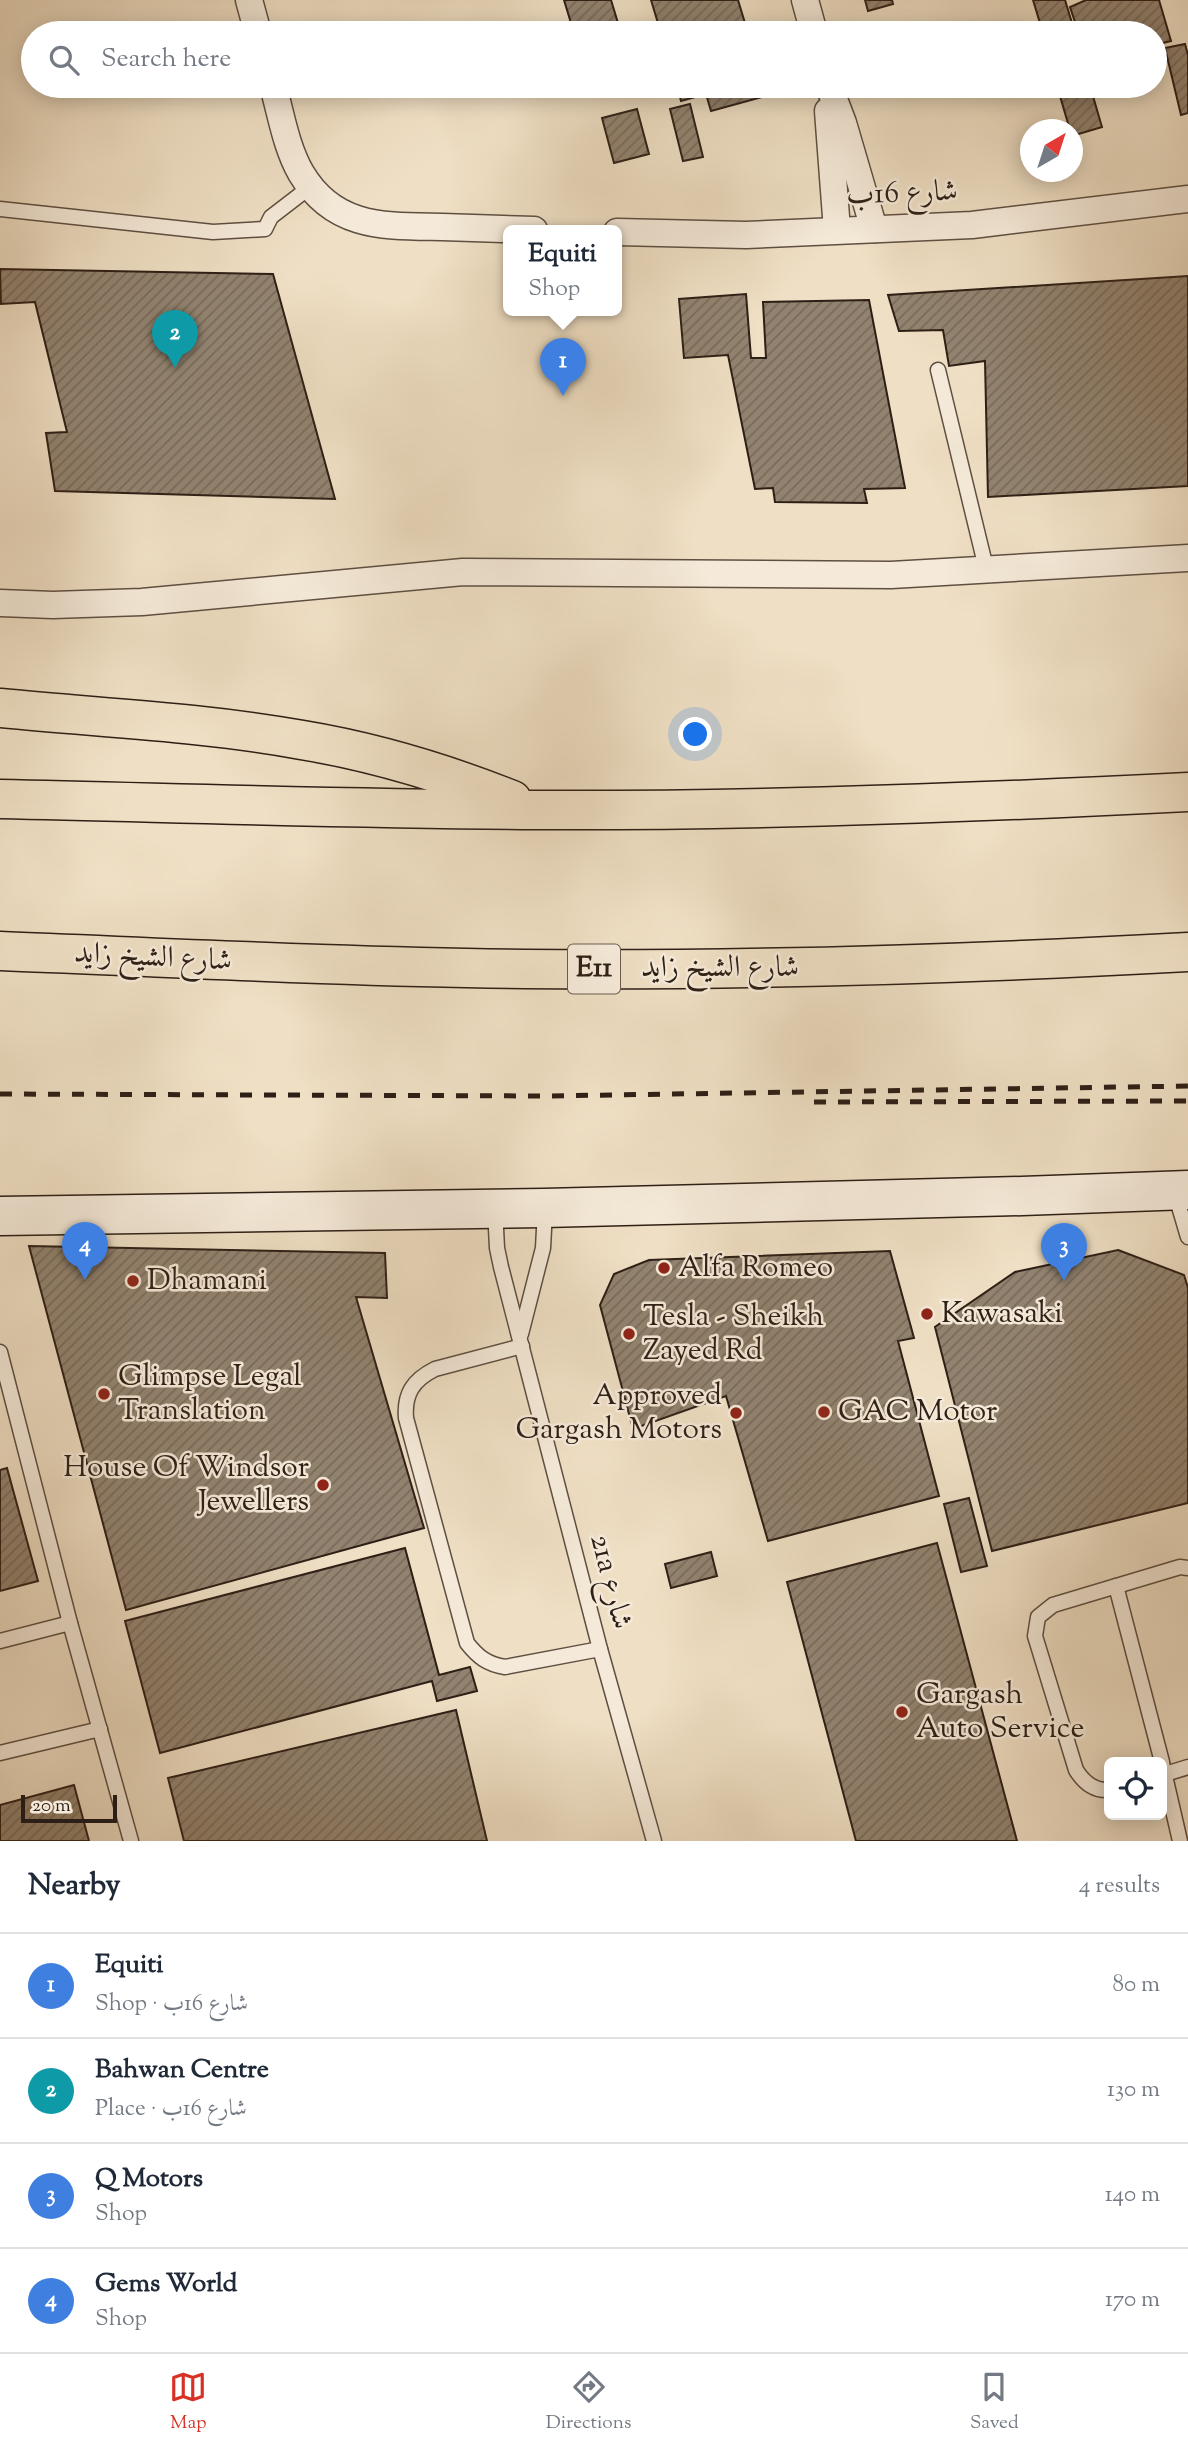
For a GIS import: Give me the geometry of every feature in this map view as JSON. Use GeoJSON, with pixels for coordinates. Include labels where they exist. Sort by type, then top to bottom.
{"type":"FeatureCollection","features":[{"type":"Feature","properties":{"kind":"highway"},"geometry":{"type":"LineString","coordinates":[[0,708],[242,730],[303,740],[422,768],[537,810]]}},
{"type":"Feature","properties":{"kind":"highway"},"geometry":{"type":"LineString","coordinates":[[0,799],[537,810],[818,807],[1024,801],[1188,792]]}},
{"type":"Feature","properties":{"kind":"highway","name":"شارع الشيخ زايد"},"geometry":{"type":"LineString","coordinates":[[0,951],[267,964],[525,969],[784,968],[1042,960],[1188,952]]}},
{"type":"Feature","properties":{"kind":"street"},"geometry":{"type":"LineString","coordinates":[[249,0],[255,21]]}},
{"type":"Feature","properties":{"kind":"street"},"geometry":{"type":"LineString","coordinates":[[805,0],[811,21]]}},
{"type":"Feature","properties":{"kind":"street"},"geometry":{"type":"LineString","coordinates":[[276,98],[299,170],[310,187],[337,211],[372,224],[503,229]]}},
{"type":"Feature","properties":{"kind":"street"},"geometry":{"type":"LineString","coordinates":[[829,98],[836,230]]}},
{"type":"Feature","properties":{"kind":"street"},"geometry":{"type":"LineString","coordinates":[[833,98],[874,229]]}},
{"type":"Feature","properties":{"kind":"street","name":"شارع 16ب"},"geometry":{"type":"LineString","coordinates":[[622,232],[746,235],[972,225],[1188,199]]}},
{"type":"Feature","properties":{"kind":"street"},"geometry":{"type":"LineString","coordinates":[[0,603],[142,602],[463,572],[891,575],[1188,558]]}},
{"type":"Feature","properties":{"kind":"street"},"geometry":{"type":"LineString","coordinates":[[0,586],[101,603]]}},
{"type":"Feature","properties":{"kind":"street"},"geometry":{"type":"LineString","coordinates":[[0,1216],[544,1208],[1181,1191]]}},
{"type":"Feature","properties":{"kind":"lane"},"geometry":{"type":"LineString","coordinates":[[0,209],[213,232],[265,229],[271,217],[310,187]]}},
{"type":"Feature","properties":{"kind":"lane"},"geometry":{"type":"LineString","coordinates":[[938,370],[986,568]]}},
{"type":"Feature","properties":{"kind":"lane"},"geometry":{"type":"LineString","coordinates":[[1181,1191],[1188,1237]]}},
{"type":"Feature","properties":{"kind":"lane","name":"21a شارع"},"geometry":{"type":"LineString","coordinates":[[521,1340],[543,1248],[544,1208]]}},
{"type":"Feature","properties":{"kind":"lane","name":"21a شارع"},"geometry":{"type":"LineString","coordinates":[[495,1209],[497,1248],[600,1648],[654,1841]]}},
{"type":"Feature","properties":{"kind":"lane"},"geometry":{"type":"LineString","coordinates":[[521,1340],[424,1375],[408,1394],[406,1418],[467,1643],[474,1652],[493,1665],[505,1667],[600,1648]]}},
{"type":"Feature","properties":{"kind":"lane"},"geometry":{"type":"LineString","coordinates":[[0,1352],[70,1623],[131,1841]]}},
{"type":"Feature","properties":{"kind":"lane"},"geometry":{"type":"LineString","coordinates":[[1104,1790],[1088,1785],[1076,1770],[1035,1636],[1038,1617],[1053,1605],[1180,1567],[1188,1568]]}},
{"type":"Feature","properties":{"kind":"lane"},"geometry":{"type":"LineString","coordinates":[[1116,1586],[1159,1757]]}},
{"type":"Feature","properties":{"kind":"lane"},"geometry":{"type":"LineString","coordinates":[[0,1641],[70,1623]]}},
{"type":"Feature","properties":{"kind":"lane"},"geometry":{"type":"LineString","coordinates":[[0,1753],[100,1729]]}},
{"type":"Feature","properties":{"kind":"lane"},"geometry":{"type":"LineString","coordinates":[[1167,1769],[1188,1767]]}},
{"type":"Feature","properties":{"kind":"lane"},"geometry":{"type":"LineString","coordinates":[[1167,1789],[1180,1841]]}},
{"type":"Feature","properties":{"kind":"building"},"geometry":{"type":"Polygon","coordinates":[[[564,0],[611,0],[617,21],[570,21],[564,0]]]}},
{"type":"Feature","properties":{"kind":"building"},"geometry":{"type":"Polygon","coordinates":[[[651,0],[738,0],[744,21],[657,21],[651,0]]]}},
{"type":"Feature","properties":{"kind":"building"},"geometry":{"type":"Polygon","coordinates":[[[865,0],[892,0],[893,4],[868,11],[865,0]]]}},
{"type":"Feature","properties":{"kind":"building"},"geometry":{"type":"Polygon","coordinates":[[[1033,0],[1065,0],[1071,21],[1039,21],[1033,0]]]}},
{"type":"Feature","properties":{"kind":"building"},"geometry":{"type":"Polygon","coordinates":[[[1086,0],[1159,0],[1165,21],[1075,21],[1070,7],[1086,0]]]}},
{"type":"Feature","properties":{"kind":"building"},"geometry":{"type":"Polygon","coordinates":[[[1185,44],[1188,55],[1188,113],[1181,115],[1167,56],[1167,48],[1185,44]]]}},
{"type":"Feature","properties":{"kind":"building"},"geometry":{"type":"Polygon","coordinates":[[[707,98],[759,98],[711,111],[707,98]]]}},
{"type":"Feature","properties":{"kind":"building"},"geometry":{"type":"Polygon","coordinates":[[[1061,98],[1094,98],[1102,127],[1083,133],[1083,119],[1067,119],[1061,98]]]}},
{"type":"Feature","properties":{"kind":"building"},"geometry":{"type":"Polygon","coordinates":[[[690,104],[703,157],[683,161],[670,109],[690,104]]]}},
{"type":"Feature","properties":{"kind":"building"},"geometry":{"type":"Polygon","coordinates":[[[637,109],[649,154],[614,163],[602,118],[637,109]]]}},
{"type":"Feature","properties":{"kind":"building"},"geometry":{"type":"Polygon","coordinates":[[[0,269],[273,274],[335,499],[55,491],[46,433],[67,432],[35,302],[1,304],[0,269]]]}},
{"type":"Feature","properties":{"kind":"building"},"geometry":{"type":"Polygon","coordinates":[[[1188,276],[1188,486],[988,497],[985,361],[949,366],[943,330],[899,331],[888,295],[1188,276]]]}},
{"type":"Feature","properties":{"kind":"building"},"geometry":{"type":"Polygon","coordinates":[[[746,294],[751,358],[766,358],[763,302],[869,300],[905,488],[864,489],[867,503],[775,502],[773,488],[755,489],[728,355],[684,358],[679,299],[746,294]]]}},
{"type":"Feature","properties":{"kind":"building"},"geometry":{"type":"Polygon","coordinates":[[[29,1246],[385,1253],[387,1298],[356,1297],[424,1528],[126,1610],[29,1246]]]}},
{"type":"Feature","properties":{"kind":"building"},"geometry":{"type":"Polygon","coordinates":[[[1118,1250],[1184,1275],[1188,1288],[1188,1503],[992,1551],[935,1327],[1015,1272],[1118,1250]]]}},
{"type":"Feature","properties":{"kind":"building","name":"GAC Motor"},"geometry":{"type":"Polygon","coordinates":[[[890,1251],[914,1338],[898,1341],[939,1496],[768,1541],[726,1396],[633,1429],[600,1305],[614,1274],[649,1260],[890,1251]]]}},
{"type":"Feature","properties":{"kind":"building"},"geometry":{"type":"Polygon","coordinates":[[[7,1468],[38,1581],[0,1591],[0,1470],[7,1468]]]}},
{"type":"Feature","properties":{"kind":"building"},"geometry":{"type":"Polygon","coordinates":[[[969,1498],[987,1566],[961,1572],[944,1504],[969,1498]]]}},
{"type":"Feature","properties":{"kind":"building","name":"Gargash Auto Service"},"geometry":{"type":"Polygon","coordinates":[[[937,1543],[1017,1841],[856,1841],[787,1582],[937,1543]]]}},
{"type":"Feature","properties":{"kind":"building"},"geometry":{"type":"Polygon","coordinates":[[[405,1548],[439,1675],[470,1667],[477,1691],[437,1701],[432,1681],[160,1753],[125,1621],[405,1548]]]}},
{"type":"Feature","properties":{"kind":"building"},"geometry":{"type":"Polygon","coordinates":[[[711,1552],[717,1576],[671,1588],[665,1564],[711,1552]]]}},
{"type":"Feature","properties":{"kind":"building"},"geometry":{"type":"Polygon","coordinates":[[[456,1710],[487,1841],[184,1841],[168,1778],[456,1710]]]}},
{"type":"Feature","properties":{"kind":"building"},"geometry":{"type":"Polygon","coordinates":[[[74,1785],[89,1841],[0,1841],[0,1805],[74,1785]]]}},
{"type":"Feature","properties":{"kind":"railway"},"geometry":{"type":"LineString","coordinates":[[0,1094],[547,1096],[1188,1086]]}},
{"type":"Feature","properties":{"kind":"railway"},"geometry":{"type":"LineString","coordinates":[[814,1102],[1188,1101]]}},
{"type":"Feature","properties":{"kind":"place","name":"Bahwan Centre"},"geometry":{"type":"Point","coordinates":[175,368]}},
{"type":"Feature","properties":{"kind":"place","name":"Equiti"},"geometry":{"type":"Point","coordinates":[563,396]}},
{"type":"Feature","properties":{"kind":"place","name":"Alfa Romeo"},"geometry":{"type":"Point","coordinates":[664,1268]}},
{"type":"Feature","properties":{"kind":"place","name":"Gems World"},"geometry":{"type":"Point","coordinates":[85,1280]}},
{"type":"Feature","properties":{"kind":"place","name":"Dhamani"},"geometry":{"type":"Point","coordinates":[133,1281]}},
{"type":"Feature","properties":{"kind":"place","name":"Q Motors"},"geometry":{"type":"Point","coordinates":[1064,1281]}},
{"type":"Feature","properties":{"kind":"place","name":"Kawasaki"},"geometry":{"type":"Point","coordinates":[927,1314]}},
{"type":"Feature","properties":{"kind":"place","name":"Tesla - Sheikh Zayed Rd"},"geometry":{"type":"Point","coordinates":[629,1334]}},
{"type":"Feature","properties":{"kind":"place","name":"Glimpse Legal Translation"},"geometry":{"type":"Point","coordinates":[104,1394]}},
{"type":"Feature","properties":{"kind":"place","name":"GAC Motor"},"geometry":{"type":"Point","coordinates":[824,1412]}},
{"type":"Feature","properties":{"kind":"place","name":"Approved Gargash Motors"},"geometry":{"type":"Point","coordinates":[736,1413]}},
{"type":"Feature","properties":{"kind":"place","name":"House Of Windsor Jewellers"},"geometry":{"type":"Point","coordinates":[323,1485]}},
{"type":"Feature","properties":{"kind":"place","name":"Gargash Auto Service"},"geometry":{"type":"Point","coordinates":[902,1712]}}]}
